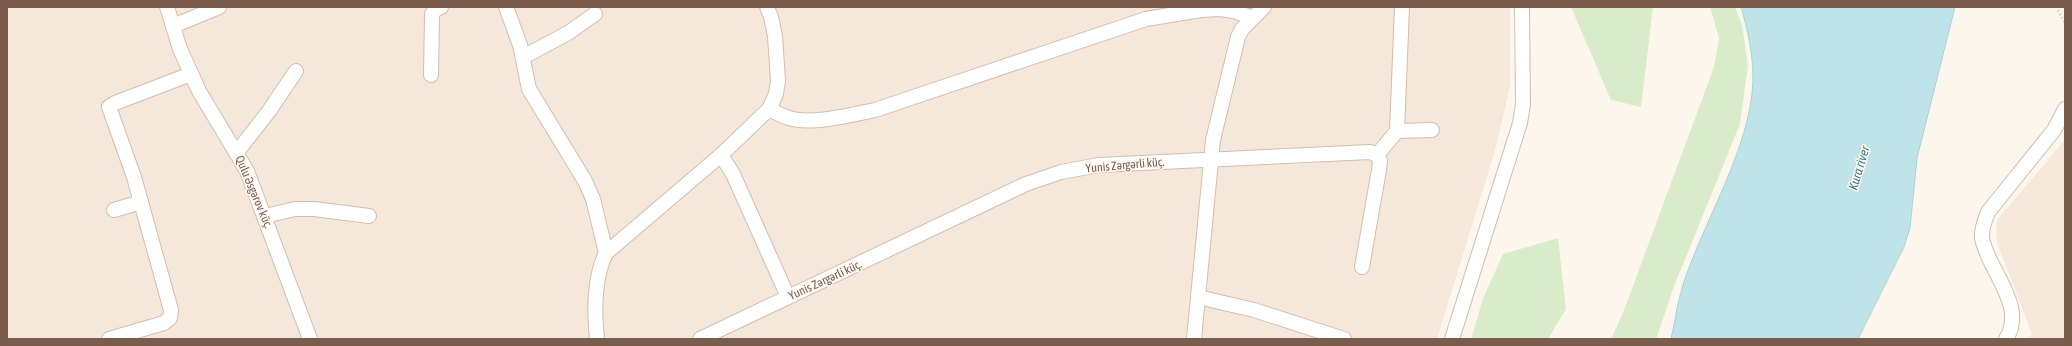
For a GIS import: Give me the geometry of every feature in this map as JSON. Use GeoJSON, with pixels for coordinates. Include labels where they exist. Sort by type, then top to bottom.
{"type":"FeatureCollection","features":[{"type":"Feature","properties":{"kind":"street","name":"Qulu Əsgərov küç."},"geometry":{"type":"LineString","coordinates":[[167,7],[172,26],[191,74],[205,103],[237,152],[247,171],[310,339]]}},
{"type":"Feature","properties":{"kind":"street"},"geometry":{"type":"LineString","coordinates":[[172,26],[219,7]]}},
{"type":"Feature","properties":{"kind":"street"},"geometry":{"type":"LineString","coordinates":[[431,76],[432,14],[436,9],[441,7]]}},
{"type":"Feature","properties":{"kind":"street"},"geometry":{"type":"LineString","coordinates":[[506,7],[512,20],[523,57],[529,88],[535,101],[585,181],[593,199],[606,253]]}},
{"type":"Feature","properties":{"kind":"street"},"geometry":{"type":"LineString","coordinates":[[597,339],[595,304],[601,262],[606,253],[720,155],[769,109],[776,94],[778,81],[775,36],[771,17],[766,7]]}},
{"type":"Feature","properties":{"kind":"street"},"geometry":{"type":"LineString","coordinates":[[1194,339],[1210,159],[1218,115],[1238,37],[1242,29],[1264,7]]}},
{"type":"Feature","properties":{"kind":"street"},"geometry":{"type":"LineString","coordinates":[[1362,267],[1379,170],[1380,161],[1377,155],[1397,131],[1402,7]]}},
{"type":"Feature","properties":{"kind":"street"},"geometry":{"type":"LineString","coordinates":[[1452,339],[1520,124],[1523,104],[1522,7]]}},
{"type":"Feature","properties":{"kind":"street"},"geometry":{"type":"LineString","coordinates":[[769,109],[787,118],[805,120],[842,117],[875,110],[1159,16],[1220,9],[1234,11],[1253,18]]}},
{"type":"Feature","properties":{"kind":"street"},"geometry":{"type":"LineString","coordinates":[[523,57],[562,36],[595,14]]}},
{"type":"Feature","properties":{"kind":"street"},"geometry":{"type":"LineString","coordinates":[[237,152],[269,111],[296,72]]}},
{"type":"Feature","properties":{"kind":"street"},"geometry":{"type":"LineString","coordinates":[[109,339],[164,322],[170,318],[171,310],[134,177],[109,112],[109,107],[114,103],[191,74]]}},
{"type":"Feature","properties":{"kind":"street"},"geometry":{"type":"LineString","coordinates":[[2006,339],[2013,324],[2012,310],[2009,299],[1982,238],[1983,224],[1988,212],[2054,130],[2065,109]]}},
{"type":"Feature","properties":{"kind":"street"},"geometry":{"type":"LineString","coordinates":[[1397,131],[1432,130]]}},
{"type":"Feature","properties":{"kind":"street","name":"Yunis Zərgərli küç."},"geometry":{"type":"LineString","coordinates":[[700,339],[1026,184],[1061,172],[1099,165],[1210,159],[1354,152],[1370,152],[1377,155]]}},
{"type":"Feature","properties":{"kind":"street"},"geometry":{"type":"LineString","coordinates":[[720,155],[733,174],[788,297]]}},
{"type":"Feature","properties":{"kind":"street"},"geometry":{"type":"LineString","coordinates":[[114,210],[141,202]]}},
{"type":"Feature","properties":{"kind":"street"},"geometry":{"type":"LineString","coordinates":[[264,216],[295,209],[314,209],[369,216]]}},
{"type":"Feature","properties":{"kind":"street"},"geometry":{"type":"LineString","coordinates":[[1198,297],[1254,310],[1344,339]]}},
{"type":"Feature","properties":{"kind":"path"},"geometry":{"type":"LineString","coordinates":[[2056,7],[2065,23]]}},
{"type":"Feature","properties":{"kind":"shaded area"},"geometry":{"type":"Polygon","coordinates":[[[7,7],[1510,7],[1510,87],[1494,154],[1437,339],[7,339],[7,7]]]}},
{"type":"Feature","properties":{"kind":"shaded area"},"geometry":{"type":"Polygon","coordinates":[[[2065,140],[2065,339],[2027,339],[2032,334],[1997,243],[1996,221],[2065,140]]]}},
{"type":"Feature","properties":{"kind":"green space"},"geometry":{"type":"Polygon","coordinates":[[[1571,7],[1653,7],[1641,107],[1611,100],[1571,7]]]}},
{"type":"Feature","properties":{"kind":"green space"},"geometry":{"type":"Polygon","coordinates":[[[1710,7],[1735,7],[1742,25],[1748,65],[1740,124],[1673,289],[1656,339],[1611,339],[1623,313],[1714,67],[1719,38],[1710,7]]]}},
{"type":"Feature","properties":{"kind":"green space"},"geometry":{"type":"Polygon","coordinates":[[[1558,238],[1566,309],[1548,339],[1471,339],[1483,299],[1503,254],[1558,238]]]}},
{"type":"Feature","properties":{"kind":"water","name":"Kura river"},"geometry":{"type":"Polygon","coordinates":[[[1741,7],[1955,7],[1917,158],[1910,228],[1904,247],[1858,339],[1671,339],[1682,288],[1701,237],[1725,185],[1744,131],[1750,105],[1753,79],[1752,61],[1748,34],[1741,7]]]}}]}
